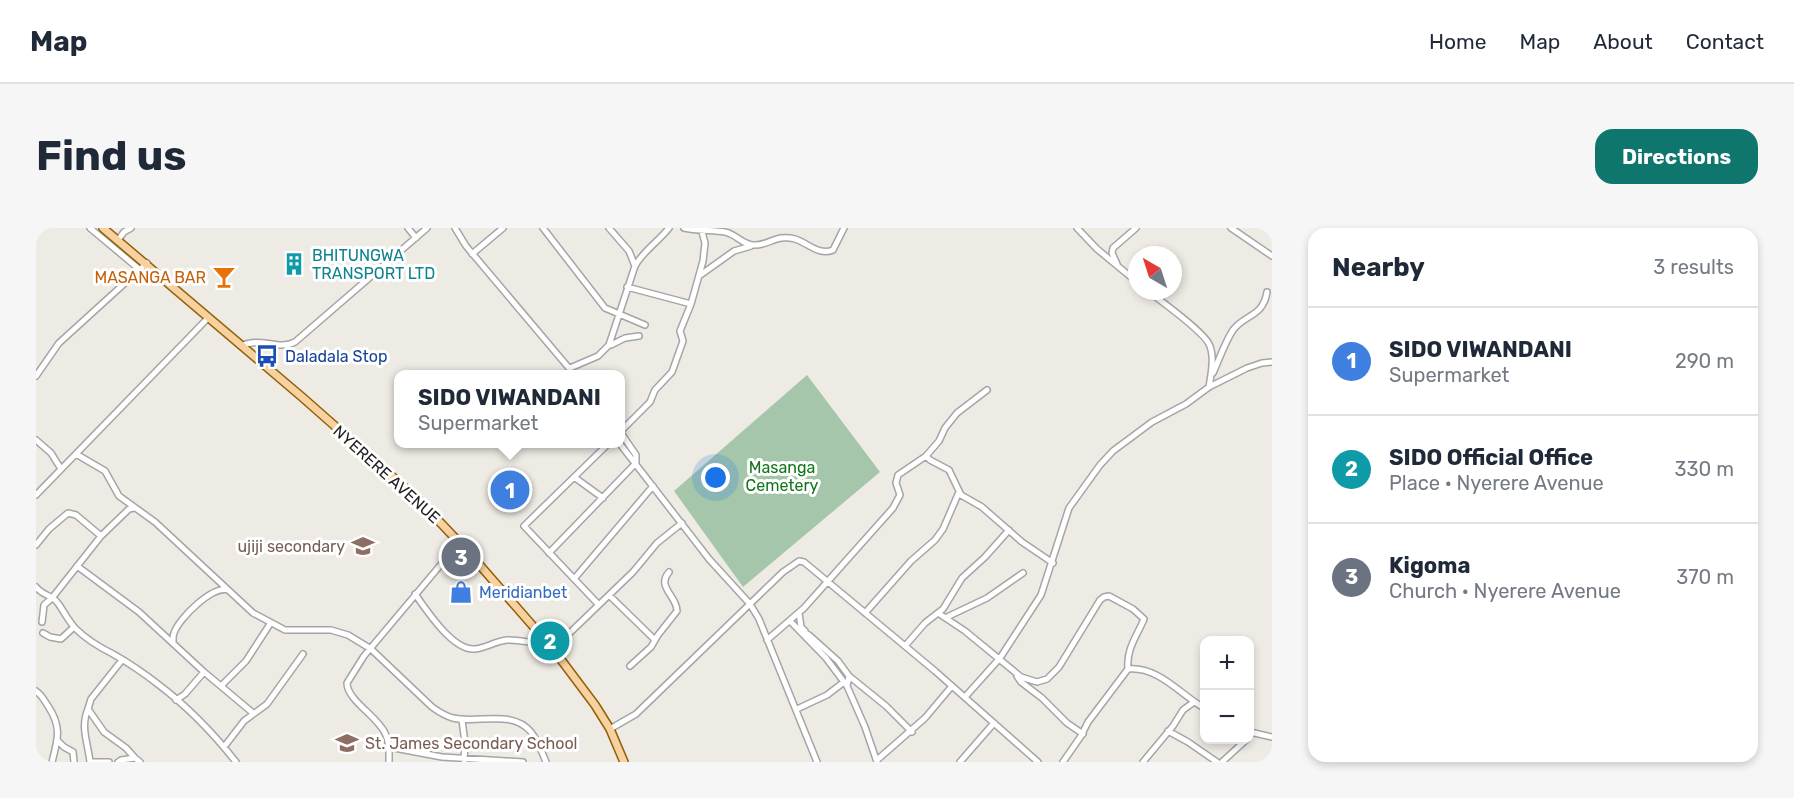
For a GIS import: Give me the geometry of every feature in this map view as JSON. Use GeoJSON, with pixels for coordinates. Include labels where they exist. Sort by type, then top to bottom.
{"type":"FeatureCollection","features":[{"type":"Feature","properties":{"kind":"main road","name":"NYERERE AVENUE"},"geometry":{"type":"LineString","coordinates":[[103,228],[147,263],[403,485],[459,543],[551,646],[583,687],[610,729],[624,762]]}},
{"type":"Feature","properties":{"kind":"street"},"geometry":{"type":"LineString","coordinates":[[90,228],[139,269]]}},
{"type":"Feature","properties":{"kind":"street"},"geometry":{"type":"LineString","coordinates":[[118,240],[124,232],[131,228]]}},
{"type":"Feature","properties":{"kind":"street"},"geometry":{"type":"LineString","coordinates":[[408,228],[416,238]]}},
{"type":"Feature","properties":{"kind":"street"},"geometry":{"type":"LineString","coordinates":[[241,346],[258,341],[286,345],[295,342],[427,228]]}},
{"type":"Feature","properties":{"kind":"street"},"geometry":{"type":"LineString","coordinates":[[455,228],[472,254],[570,368],[598,356],[609,345],[625,338],[639,336]]}},
{"type":"Feature","properties":{"kind":"street"},"geometry":{"type":"LineString","coordinates":[[472,254],[503,228]]}},
{"type":"Feature","properties":{"kind":"street"},"geometry":{"type":"LineString","coordinates":[[543,228],[604,308],[645,325]]}},
{"type":"Feature","properties":{"kind":"street"},"geometry":{"type":"LineString","coordinates":[[609,345],[635,266],[642,254],[651,249],[669,228]]}},
{"type":"Feature","properties":{"kind":"street"},"geometry":{"type":"LineString","coordinates":[[684,228],[701,228],[728,233],[751,246]]}},
{"type":"Feature","properties":{"kind":"street"},"geometry":{"type":"LineString","coordinates":[[625,428],[650,402],[655,390],[672,372],[682,341],[680,331],[691,304],[703,261],[705,239],[701,228]]}},
{"type":"Feature","properties":{"kind":"street"},"geometry":{"type":"LineString","coordinates":[[697,277],[728,254],[773,239],[795,239],[824,252],[831,252],[836,247],[844,228]]}},
{"type":"Feature","properties":{"kind":"street"},"geometry":{"type":"LineString","coordinates":[[1077,228],[1097,249],[1128,274]]}},
{"type":"Feature","properties":{"kind":"street"},"geometry":{"type":"LineString","coordinates":[[1118,265],[1112,253],[1113,249],[1136,228]]}},
{"type":"Feature","properties":{"kind":"street"},"geometry":{"type":"LineString","coordinates":[[1231,228],[1272,256]]}},
{"type":"Feature","properties":{"kind":"street"},"geometry":{"type":"LineString","coordinates":[[611,229],[629,251],[635,266]]}},
{"type":"Feature","properties":{"kind":"street"},"geometry":{"type":"LineString","coordinates":[[705,239],[713,231]]}},
{"type":"Feature","properties":{"kind":"street"},"geometry":{"type":"LineString","coordinates":[[36,376],[59,343],[147,263]]}},
{"type":"Feature","properties":{"kind":"street"},"geometry":{"type":"LineString","coordinates":[[627,287],[691,304]]}},
{"type":"Feature","properties":{"kind":"street"},"geometry":{"type":"LineString","coordinates":[[1211,378],[1233,331],[1261,309],[1267,292]]}},
{"type":"Feature","properties":{"kind":"street"},"geometry":{"type":"LineString","coordinates":[[1159,300],[1209,344],[1212,359],[1209,387]]}},
{"type":"Feature","properties":{"kind":"street"},"geometry":{"type":"LineString","coordinates":[[36,495],[208,318]]}},
{"type":"Feature","properties":{"kind":"street"},"geometry":{"type":"LineString","coordinates":[[965,697],[1000,658],[1041,595],[1069,508],[1100,465],[1113,451],[1152,423],[1186,404],[1209,387],[1247,368],[1272,362]]}},
{"type":"Feature","properties":{"kind":"street"},"geometry":{"type":"LineString","coordinates":[[767,639],[799,613],[829,582],[897,503],[900,495],[896,483],[898,475],[926,456],[939,441],[957,412],[987,390]]}},
{"type":"Feature","properties":{"kind":"street"},"geometry":{"type":"LineString","coordinates":[[549,553],[636,463],[636,455],[625,438]]}},
{"type":"Feature","properties":{"kind":"street"},"geometry":{"type":"LineString","coordinates":[[36,440],[51,453],[62,469]]}},
{"type":"Feature","properties":{"kind":"street"},"geometry":{"type":"LineString","coordinates":[[598,604],[524,526],[604,448]]}},
{"type":"Feature","properties":{"kind":"street"},"geometry":{"type":"LineString","coordinates":[[623,448],[709,559],[750,604],[759,619],[817,762]]}},
{"type":"Feature","properties":{"kind":"street"},"geometry":{"type":"LineString","coordinates":[[76,454],[105,471],[116,492],[154,522],[253,613],[285,630],[331,630],[348,635],[371,649],[443,715],[462,720],[500,719],[520,723],[535,737],[546,762]]}},
{"type":"Feature","properties":{"kind":"street"},"geometry":{"type":"LineString","coordinates":[[926,456],[949,470],[959,492],[982,507],[1032,550],[1053,563]]}},
{"type":"Feature","properties":{"kind":"street"},"geometry":{"type":"LineString","coordinates":[[574,477],[603,498]]}},
{"type":"Feature","properties":{"kind":"street"},"geometry":{"type":"LineString","coordinates":[[574,579],[653,486]]}},
{"type":"Feature","properties":{"kind":"street"},"geometry":{"type":"LineString","coordinates":[[865,613],[911,561],[935,540],[946,524],[959,492]]}},
{"type":"Feature","properties":{"kind":"street"},"geometry":{"type":"LineString","coordinates":[[42,622],[42,608],[101,536],[129,509],[134,508]]}},
{"type":"Feature","properties":{"kind":"street"},"geometry":{"type":"LineString","coordinates":[[36,545],[49,529],[68,513],[75,515],[101,536]]}},
{"type":"Feature","properties":{"kind":"street"},"geometry":{"type":"LineString","coordinates":[[416,594],[447,635],[465,648],[484,647],[507,640],[551,646],[633,572],[657,543],[682,523]]}},
{"type":"Feature","properties":{"kind":"street"},"geometry":{"type":"LineString","coordinates":[[905,646],[925,623],[948,603],[962,578],[1009,530]]}},
{"type":"Feature","properties":{"kind":"street"},"geometry":{"type":"LineString","coordinates":[[389,762],[386,734],[379,723],[350,694],[347,687],[352,674],[371,649],[459,543]]}},
{"type":"Feature","properties":{"kind":"street"},"geometry":{"type":"LineString","coordinates":[[610,729],[641,709],[783,572],[799,561],[804,562],[829,582],[1038,762]]}},
{"type":"Feature","properties":{"kind":"street"},"geometry":{"type":"LineString","coordinates":[[77,566],[139,612],[204,672],[253,713]]}},
{"type":"Feature","properties":{"kind":"street"},"geometry":{"type":"LineString","coordinates":[[630,666],[651,647],[677,611],[678,607],[664,584],[669,572]]}},
{"type":"Feature","properties":{"kind":"street"},"geometry":{"type":"LineString","coordinates":[[947,617],[987,598],[1023,573]]}},
{"type":"Feature","properties":{"kind":"street"},"geometry":{"type":"LineString","coordinates":[[36,587],[45,596],[52,598],[74,627],[93,645],[122,660],[158,684],[184,706],[236,762]]}},
{"type":"Feature","properties":{"kind":"street"},"geometry":{"type":"LineString","coordinates":[[173,642],[174,633],[179,625],[202,599],[219,589],[231,591]]}},
{"type":"Feature","properties":{"kind":"street"},"geometry":{"type":"LineString","coordinates":[[609,595],[654,640]]}},
{"type":"Feature","properties":{"kind":"street"},"geometry":{"type":"LineString","coordinates":[[1040,696],[1043,681],[1059,667],[1100,600],[1109,596],[1143,617],[1144,621],[1130,648],[1128,669],[1088,722],[1083,734],[1063,762]]}},
{"type":"Feature","properties":{"kind":"street"},"geometry":{"type":"LineString","coordinates":[[799,613],[801,627],[806,633],[838,661],[849,676],[886,706],[912,732]]}},
{"type":"Feature","properties":{"kind":"street"},"geometry":{"type":"LineString","coordinates":[[938,613],[947,617],[1000,658],[1020,682],[1040,696],[1067,723],[1083,734]]}},
{"type":"Feature","properties":{"kind":"street"},"geometry":{"type":"LineString","coordinates":[[790,621],[826,658],[846,684],[866,727],[877,761],[912,732],[952,686]]}},
{"type":"Feature","properties":{"kind":"street"},"geometry":{"type":"LineString","coordinates":[[221,686],[246,661],[270,624]]}},
{"type":"Feature","properties":{"kind":"street"},"geometry":{"type":"LineString","coordinates":[[43,633],[50,638],[61,639],[74,627]]}},
{"type":"Feature","properties":{"kind":"street"},"geometry":{"type":"LineString","coordinates":[[800,630],[806,633]]}},
{"type":"Feature","properties":{"kind":"street"},"geometry":{"type":"LineString","coordinates":[[224,747],[241,724],[264,707],[303,654]]}},
{"type":"Feature","properties":{"kind":"street"},"geometry":{"type":"LineString","coordinates":[[109,762],[90,762],[84,717],[91,699],[122,660]]}},
{"type":"Feature","properties":{"kind":"street"},"geometry":{"type":"LineString","coordinates":[[1128,669],[1142,669],[1157,676],[1200,706]]}},
{"type":"Feature","properties":{"kind":"street"},"geometry":{"type":"LineString","coordinates":[[176,700],[185,694],[204,672]]}},
{"type":"Feature","properties":{"kind":"street"},"geometry":{"type":"LineString","coordinates":[[1014,672],[1030,681],[1043,681]]}},
{"type":"Feature","properties":{"kind":"street"},"geometry":{"type":"LineString","coordinates":[[797,709],[846,684],[849,676]]}},
{"type":"Feature","properties":{"kind":"street"},"geometry":{"type":"LineString","coordinates":[[36,691],[42,696],[56,719],[57,740],[52,762]]}},
{"type":"Feature","properties":{"kind":"street"},"geometry":{"type":"LineString","coordinates":[[184,706],[185,694]]}},
{"type":"Feature","properties":{"kind":"street"},"geometry":{"type":"LineString","coordinates":[[1184,695],[1184,708]]}},
{"type":"Feature","properties":{"kind":"street"},"geometry":{"type":"LineString","coordinates":[[1143,762],[1184,708],[1194,702]]}},
{"type":"Feature","properties":{"kind":"street"},"geometry":{"type":"LineString","coordinates":[[88,709],[104,732],[126,747],[137,760]]}},
{"type":"Feature","properties":{"kind":"street"},"geometry":{"type":"LineString","coordinates":[[462,720],[464,760]]}},
{"type":"Feature","properties":{"kind":"street"},"geometry":{"type":"LineString","coordinates":[[960,762],[994,723]]}},
{"type":"Feature","properties":{"kind":"street"},"geometry":{"type":"LineString","coordinates":[[1168,731],[1217,762]]}},
{"type":"Feature","properties":{"kind":"street"},"geometry":{"type":"LineString","coordinates":[[1254,734],[1272,737]]}},
{"type":"Feature","properties":{"kind":"street"},"geometry":{"type":"LineString","coordinates":[[57,740],[72,752],[74,762]]}},
{"type":"Feature","properties":{"kind":"street"},"geometry":{"type":"LineString","coordinates":[[1222,762],[1242,744]]}},
{"type":"Feature","properties":{"kind":"street"},"geometry":{"type":"LineString","coordinates":[[389,747],[418,754],[464,760],[523,762]]}},
{"type":"Feature","properties":{"kind":"street"},"geometry":{"type":"LineString","coordinates":[[118,762],[121,759],[137,760]]}},
{"type":"Feature","properties":{"kind":"green space","name":"Masanga Cemetery"},"geometry":{"type":"Polygon","coordinates":[[[807,375],[880,472],[743,587],[674,491],[807,375]]]}},
{"type":"Feature","properties":{"kind":"place","name":"BHITUNGWA TRANSPORT LTD"},"geometry":{"type":"Point","coordinates":[294,264]}},
{"type":"Feature","properties":{"kind":"place","name":"MASANGA BAR"},"geometry":{"type":"Point","coordinates":[224,277]}},
{"type":"Feature","properties":{"kind":"place","name":"Daladala Stop"},"geometry":{"type":"Point","coordinates":[267,356]}},
{"type":"Feature","properties":{"kind":"place","name":"SIDO VIWANDANI"},"geometry":{"type":"Point","coordinates":[510,490]}},
{"type":"Feature","properties":{"kind":"place","name":"ujiji secondary"},"geometry":{"type":"Point","coordinates":[363,546]}},
{"type":"Feature","properties":{"kind":"place","name":"Kigoma"},"geometry":{"type":"Point","coordinates":[461,557]}},
{"type":"Feature","properties":{"kind":"place","name":"Meridianbet"},"geometry":{"type":"Point","coordinates":[461,592]}},
{"type":"Feature","properties":{"kind":"place","name":"SIDO Official Office"},"geometry":{"type":"Point","coordinates":[550,641]}},
{"type":"Feature","properties":{"kind":"place","name":"St. James Secondary School"},"geometry":{"type":"Point","coordinates":[347,743]}}]}
